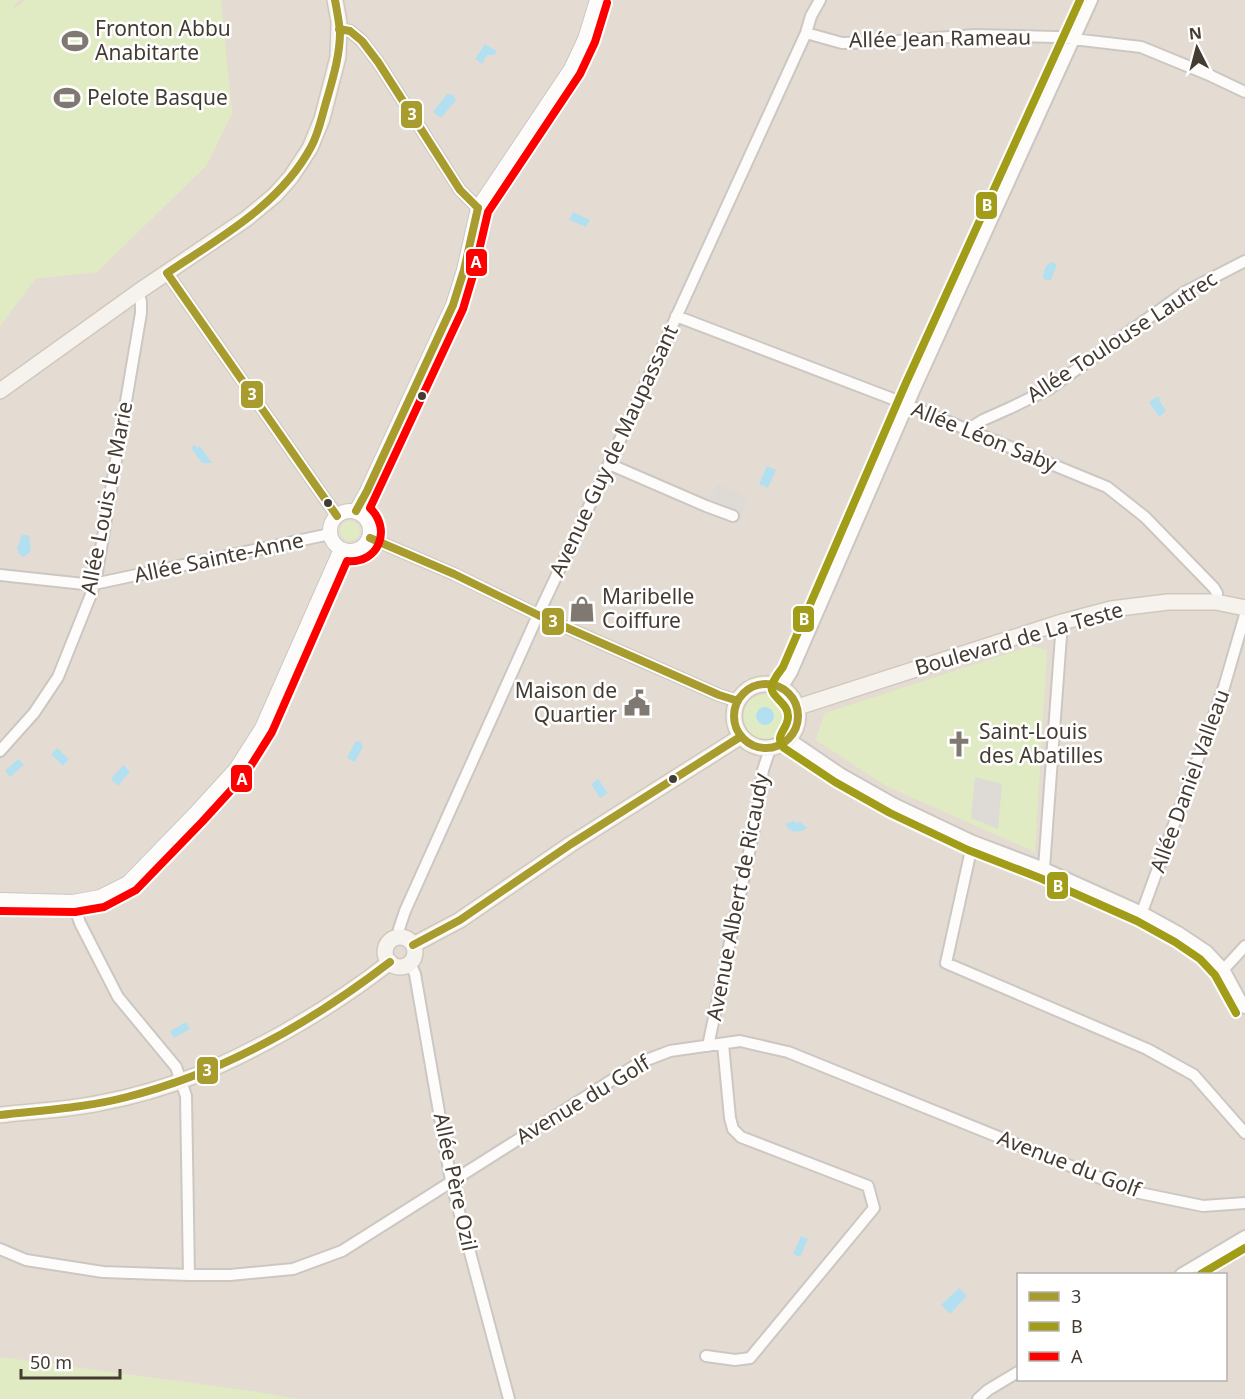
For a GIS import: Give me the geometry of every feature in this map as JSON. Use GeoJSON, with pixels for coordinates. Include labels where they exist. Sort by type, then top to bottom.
{"type":"FeatureCollection","features":[{"type":"Feature","properties":{"kind":"main road"},"geometry":{"type":"LineString","coordinates":[[0,391],[138,292],[246,219],[275,195],[291,177],[310,148],[322,119],[338,57],[339,29],[335,0]]}},
{"type":"Feature","properties":{"kind":"main road","name":"Boulevard de La Teste"},"geometry":{"type":"LineString","coordinates":[[798,707],[1062,622],[1111,609],[1168,602],[1216,602],[1245,608]]}},
{"type":"Feature","properties":{"kind":"main road"},"geometry":{"type":"LineString","coordinates":[[773,684],[782,687],[790,694],[798,707],[799,722],[796,731],[782,745],[770,749],[760,749],[747,743],[741,737],[734,720],[734,709],[738,700],[756,685],[773,684]]}},
{"type":"Feature","properties":{"kind":"main road"},"geometry":{"type":"LineString","coordinates":[[413,945],[460,920],[571,844],[741,737]]}},
{"type":"Feature","properties":{"kind":"main road"},"geometry":{"type":"LineString","coordinates":[[407,938],[413,945],[415,953],[410,963],[402,967],[390,962],[386,954],[387,945],[394,939],[407,938]]}},
{"type":"Feature","properties":{"kind":"main road"},"geometry":{"type":"LineString","coordinates":[[0,1115],[99,1104],[182,1082],[246,1053],[319,1012],[390,962]]}},
{"type":"Feature","properties":{"kind":"street"},"geometry":{"type":"LineString","coordinates":[[356,512],[453,305],[464,270],[478,208],[571,69],[585,39],[597,0]]}},
{"type":"Feature","properties":{"kind":"street","name":"Avenue Guy de Maupassant"},"geometry":{"type":"LineString","coordinates":[[398,937],[405,911],[538,615],[806,33],[819,0]]}},
{"type":"Feature","properties":{"kind":"street"},"geometry":{"type":"LineString","coordinates":[[782,687],[792,672],[908,405],[1092,0]]}},
{"type":"Feature","properties":{"kind":"street"},"geometry":{"type":"LineString","coordinates":[[339,29],[350,31],[368,48],[460,190],[478,208]]}},
{"type":"Feature","properties":{"kind":"street","name":"Allée Jean Rameau"},"geometry":{"type":"LineString","coordinates":[[806,33],[842,43],[975,35],[1056,37],[1141,47],[1245,92]]}},
{"type":"Feature","properties":{"kind":"street","name":"Allée Toulouse Lautrec"},"geometry":{"type":"LineString","coordinates":[[967,430],[1049,389],[1185,292],[1245,261]]}},
{"type":"Feature","properties":{"kind":"street"},"geometry":{"type":"LineString","coordinates":[[167,273],[337,516]]}},
{"type":"Feature","properties":{"kind":"street","name":"Allée Louis Le Marie"},"geometry":{"type":"LineString","coordinates":[[0,751],[34,713],[58,677],[94,584],[141,313],[138,292]]}},
{"type":"Feature","properties":{"kind":"street","name":"Allée Léon Saby"},"geometry":{"type":"LineString","coordinates":[[676,316],[908,405],[1107,487],[1145,517],[1214,588],[1217,593],[1216,602]]}},
{"type":"Feature","properties":{"kind":"street"},"geometry":{"type":"LineString","coordinates":[[609,464],[733,516]]}},
{"type":"Feature","properties":{"kind":"street"},"geometry":{"type":"LineString","coordinates":[[347,511],[356,512],[368,520],[371,529],[370,538],[358,550],[340,549],[334,543],[330,529],[337,516],[347,511]]}},
{"type":"Feature","properties":{"kind":"street","name":"Allée Sainte-Anne"},"geometry":{"type":"LineString","coordinates":[[0,575],[94,584],[330,534]]}},
{"type":"Feature","properties":{"kind":"street"},"geometry":{"type":"LineString","coordinates":[[370,538],[719,695],[738,700]]}},
{"type":"Feature","properties":{"kind":"street"},"geometry":{"type":"LineString","coordinates":[[0,900],[73,902],[100,897],[128,883],[194,815],[236,769],[262,728],[340,549]]}},
{"type":"Feature","properties":{"kind":"street","name":"Allée Daniel Valleau"},"geometry":{"type":"LineString","coordinates":[[1142,912],[1224,687],[1245,615]]}},
{"type":"Feature","properties":{"kind":"street"},"geometry":{"type":"LineString","coordinates":[[1044,868],[1062,622]]}},
{"type":"Feature","properties":{"kind":"street"},"geometry":{"type":"LineString","coordinates":[[790,739],[840,773],[884,798],[973,841],[1044,868],[1142,912],[1180,933],[1207,951],[1224,969],[1245,1008]]}},
{"type":"Feature","properties":{"kind":"street","name":"Avenue Albert de Ricaudy"},"geometry":{"type":"LineString","coordinates":[[708,1046],[754,829],[763,770],[770,749]]}},
{"type":"Feature","properties":{"kind":"street"},"geometry":{"type":"LineString","coordinates":[[973,841],[946,963],[1147,1049],[1194,1075],[1245,1133]]}},
{"type":"Feature","properties":{"kind":"street"},"geometry":{"type":"LineString","coordinates":[[73,902],[80,923],[118,997],[176,1066],[182,1082],[186,1096],[189,1275]]}},
{"type":"Feature","properties":{"kind":"street"},"geometry":{"type":"LineString","coordinates":[[1224,969],[1245,946]]}},
{"type":"Feature","properties":{"kind":"street","name":"Allée Père Ozil"},"geometry":{"type":"LineString","coordinates":[[410,963],[415,974],[451,1182],[509,1399]]}},
{"type":"Feature","properties":{"kind":"street","name":"Avenue du Golf"},"geometry":{"type":"LineString","coordinates":[[0,1249],[26,1260],[103,1272],[230,1275],[292,1269],[342,1251],[639,1063],[670,1051],[740,1041],[788,1052],[1135,1192],[1203,1206],[1245,1203]]}},
{"type":"Feature","properties":{"kind":"street"},"geometry":{"type":"LineString","coordinates":[[706,1356],[735,1360],[750,1358],[874,1208],[868,1186],[741,1137],[733,1129],[723,1044]]}},
{"type":"Feature","properties":{"kind":"street"},"geometry":{"type":"LineString","coordinates":[[1184,1273],[1245,1236]]}},
{"type":"Feature","properties":{"kind":"street"},"geometry":{"type":"LineString","coordinates":[[978,1399],[988,1390],[1017,1373]]}},
{"type":"Feature","properties":{"kind":"shaded area"},"geometry":{"type":"Polygon","coordinates":[[[19,0],[1245,0],[1245,1399],[0,1399],[0,52],[13,6],[19,0]]]}},
{"type":"Feature","properties":{"kind":"shaded area"},"geometry":{"type":"Polygon","coordinates":[[[477,215],[493,227],[478,281],[462,277],[477,215]]]}},
{"type":"Feature","properties":{"kind":"shaded area"},"geometry":{"type":"Polygon","coordinates":[[[718,484],[740,493],[747,502],[737,523],[702,511],[718,484]]]}},
{"type":"Feature","properties":{"kind":"shaded area"},"geometry":{"type":"Polygon","coordinates":[[[975,777],[1002,784],[998,829],[971,818],[975,777]]]}},
{"type":"Feature","properties":{"kind":"green space"},"geometry":{"type":"Polygon","coordinates":[[[0,0],[19,0],[13,6],[14,9],[25,0],[221,0],[232,113],[207,165],[97,272],[35,279],[0,326],[0,0]]]}},
{"type":"Feature","properties":{"kind":"green space"},"geometry":{"type":"Polygon","coordinates":[[[346,521],[354,521],[360,527],[360,535],[354,541],[346,541],[340,535],[340,527],[346,521]]]}},
{"type":"Feature","properties":{"kind":"green space"},"geometry":{"type":"Polygon","coordinates":[[[1031,646],[1047,650],[1035,852],[886,786],[816,740],[825,713],[1031,646]]]}},
{"type":"Feature","properties":{"kind":"green space"},"geometry":{"type":"Polygon","coordinates":[[[764,694],[782,702],[788,716],[782,732],[766,739],[757,737],[750,731],[745,724],[744,715],[746,706],[753,699],[764,694]]]}},
{"type":"Feature","properties":{"kind":"green space"},"geometry":{"type":"Polygon","coordinates":[[[0,1357],[251,1391],[299,1399],[0,1399],[0,1357]]]}},
{"type":"Feature","properties":{"kind":"water"},"geometry":{"type":"Polygon","coordinates":[[[485,44],[497,51],[494,55],[487,55],[482,64],[475,59],[485,44]]]}},
{"type":"Feature","properties":{"kind":"water"},"geometry":{"type":"Polygon","coordinates":[[[447,94],[453,95],[456,100],[441,118],[433,112],[447,94]]]}},
{"type":"Feature","properties":{"kind":"water"},"geometry":{"type":"Polygon","coordinates":[[[573,212],[590,220],[586,227],[569,220],[573,212]]]}},
{"type":"Feature","properties":{"kind":"water"},"geometry":{"type":"Polygon","coordinates":[[[1052,262],[1057,265],[1051,280],[1046,280],[1043,278],[1044,271],[1052,262]]]}},
{"type":"Feature","properties":{"kind":"water"},"geometry":{"type":"Polygon","coordinates":[[[1158,396],[1166,411],[1159,417],[1149,402],[1158,396]]]}},
{"type":"Feature","properties":{"kind":"water"},"geometry":{"type":"Polygon","coordinates":[[[195,445],[197,448],[200,446],[212,463],[202,463],[191,448],[195,445]]]}},
{"type":"Feature","properties":{"kind":"water"},"geometry":{"type":"Polygon","coordinates":[[[767,466],[776,470],[768,488],[759,484],[767,466]]]}},
{"type":"Feature","properties":{"kind":"water"},"geometry":{"type":"Polygon","coordinates":[[[22,535],[29,536],[31,550],[23,557],[17,549],[22,535]]]}},
{"type":"Feature","properties":{"kind":"water"},"geometry":{"type":"Polygon","coordinates":[[[761,707],[769,707],[774,712],[772,723],[761,725],[756,720],[756,712],[761,707]]]}},
{"type":"Feature","properties":{"kind":"water"},"geometry":{"type":"Polygon","coordinates":[[[360,741],[363,747],[355,762],[347,758],[355,742],[360,741]]]}},
{"type":"Feature","properties":{"kind":"water"},"geometry":{"type":"Polygon","coordinates":[[[57,748],[69,759],[63,766],[51,754],[57,748]]]}},
{"type":"Feature","properties":{"kind":"water"},"geometry":{"type":"Polygon","coordinates":[[[18,759],[24,765],[10,777],[5,771],[18,759]]]}},
{"type":"Feature","properties":{"kind":"water"},"geometry":{"type":"Polygon","coordinates":[[[123,765],[130,771],[118,786],[111,779],[123,765]]]}},
{"type":"Feature","properties":{"kind":"water"},"geometry":{"type":"Polygon","coordinates":[[[598,779],[608,793],[600,798],[591,784],[598,779]]]}},
{"type":"Feature","properties":{"kind":"water"},"geometry":{"type":"Polygon","coordinates":[[[800,822],[807,828],[798,832],[792,831],[785,824],[800,822]]]}},
{"type":"Feature","properties":{"kind":"water"},"geometry":{"type":"Polygon","coordinates":[[[186,1022],[190,1029],[174,1038],[170,1031],[186,1022]]]}},
{"type":"Feature","properties":{"kind":"water"},"geometry":{"type":"Polygon","coordinates":[[[801,1236],[808,1239],[800,1257],[793,1254],[801,1236]]]}},
{"type":"Feature","properties":{"kind":"water"},"geometry":{"type":"Polygon","coordinates":[[[959,1288],[967,1296],[950,1314],[941,1305],[959,1288]]]}},
{"type":"Feature","properties":{"kind":"transit line","name":"3"},"geometry":{"type":"LineString","coordinates":[[167,273],[247,219],[266,203],[298,168],[311,147],[334,75],[340,41],[335,0]]}},
{"type":"Feature","properties":{"kind":"transit line","name":"B"},"geometry":{"type":"LineString","coordinates":[[1080,0],[905,385],[783,667],[772,684],[772,689],[787,712],[787,722],[780,736],[784,748],[835,782],[890,813],[968,850],[1040,878],[1137,921],[1175,942],[1200,959],[1215,975],[1236,1013]]}},
{"type":"Feature","properties":{"kind":"transit line","name":"A"},"geometry":{"type":"LineString","coordinates":[[0,911],[75,912],[104,907],[136,890],[245,775],[272,732],[347,561],[367,557],[379,544],[380,526],[377,516],[370,508],[463,309],[488,212],[580,74],[595,42],[607,3]]}},
{"type":"Feature","properties":{"kind":"transit line","name":"3"},"geometry":{"type":"LineString","coordinates":[[339,29],[350,31],[362,41],[378,62],[460,190],[478,208]]}},
{"type":"Feature","properties":{"kind":"transit line","name":"3"},"geometry":{"type":"LineString","coordinates":[[356,511],[453,305],[464,270],[478,208]]}},
{"type":"Feature","properties":{"kind":"transit line","name":"3"},"geometry":{"type":"LineString","coordinates":[[167,273],[337,516]]}},
{"type":"Feature","properties":{"kind":"transit line","name":"3"},"geometry":{"type":"LineString","coordinates":[[370,538],[454,574],[538,615],[719,695],[738,701]]}},
{"type":"Feature","properties":{"kind":"transit line","name":"3"},"geometry":{"type":"LineString","coordinates":[[760,684],[772,684],[789,693],[796,704],[798,716],[796,728],[789,739],[772,748],[760,748],[748,743],[739,734],[734,722],[734,710],[739,698],[748,689],[760,684]]}},
{"type":"Feature","properties":{"kind":"transit line","name":"3"},"geometry":{"type":"LineString","coordinates":[[413,945],[460,920],[571,844],[740,737]]}},
{"type":"Feature","properties":{"kind":"transit line","name":"3"},"geometry":{"type":"LineString","coordinates":[[0,1115],[111,1101],[163,1087],[198,1074],[232,1060],[298,1025],[390,962]]}},
{"type":"Feature","properties":{"kind":"transit line","name":"B"},"geometry":{"type":"LineString","coordinates":[[1203,1273],[1245,1248]]}},
{"type":"Feature","properties":{"kind":"place","name":"Fronton Abbu Anabitarte"},"geometry":{"type":"Point","coordinates":[75,41]}},
{"type":"Feature","properties":{"kind":"place","name":"Pelote Basque"},"geometry":{"type":"Point","coordinates":[67,98]}},
{"type":"Feature","properties":{"kind":"place","name":"Maribelle Coiffure"},"geometry":{"type":"Point","coordinates":[582,609]}},
{"type":"Feature","properties":{"kind":"place","name":"Maison de Quartier"},"geometry":{"type":"Point","coordinates":[637,703]}},
{"type":"Feature","properties":{"kind":"place","name":"Saint-Louis des Abatilles"},"geometry":{"type":"Point","coordinates":[959,744]}}]}
